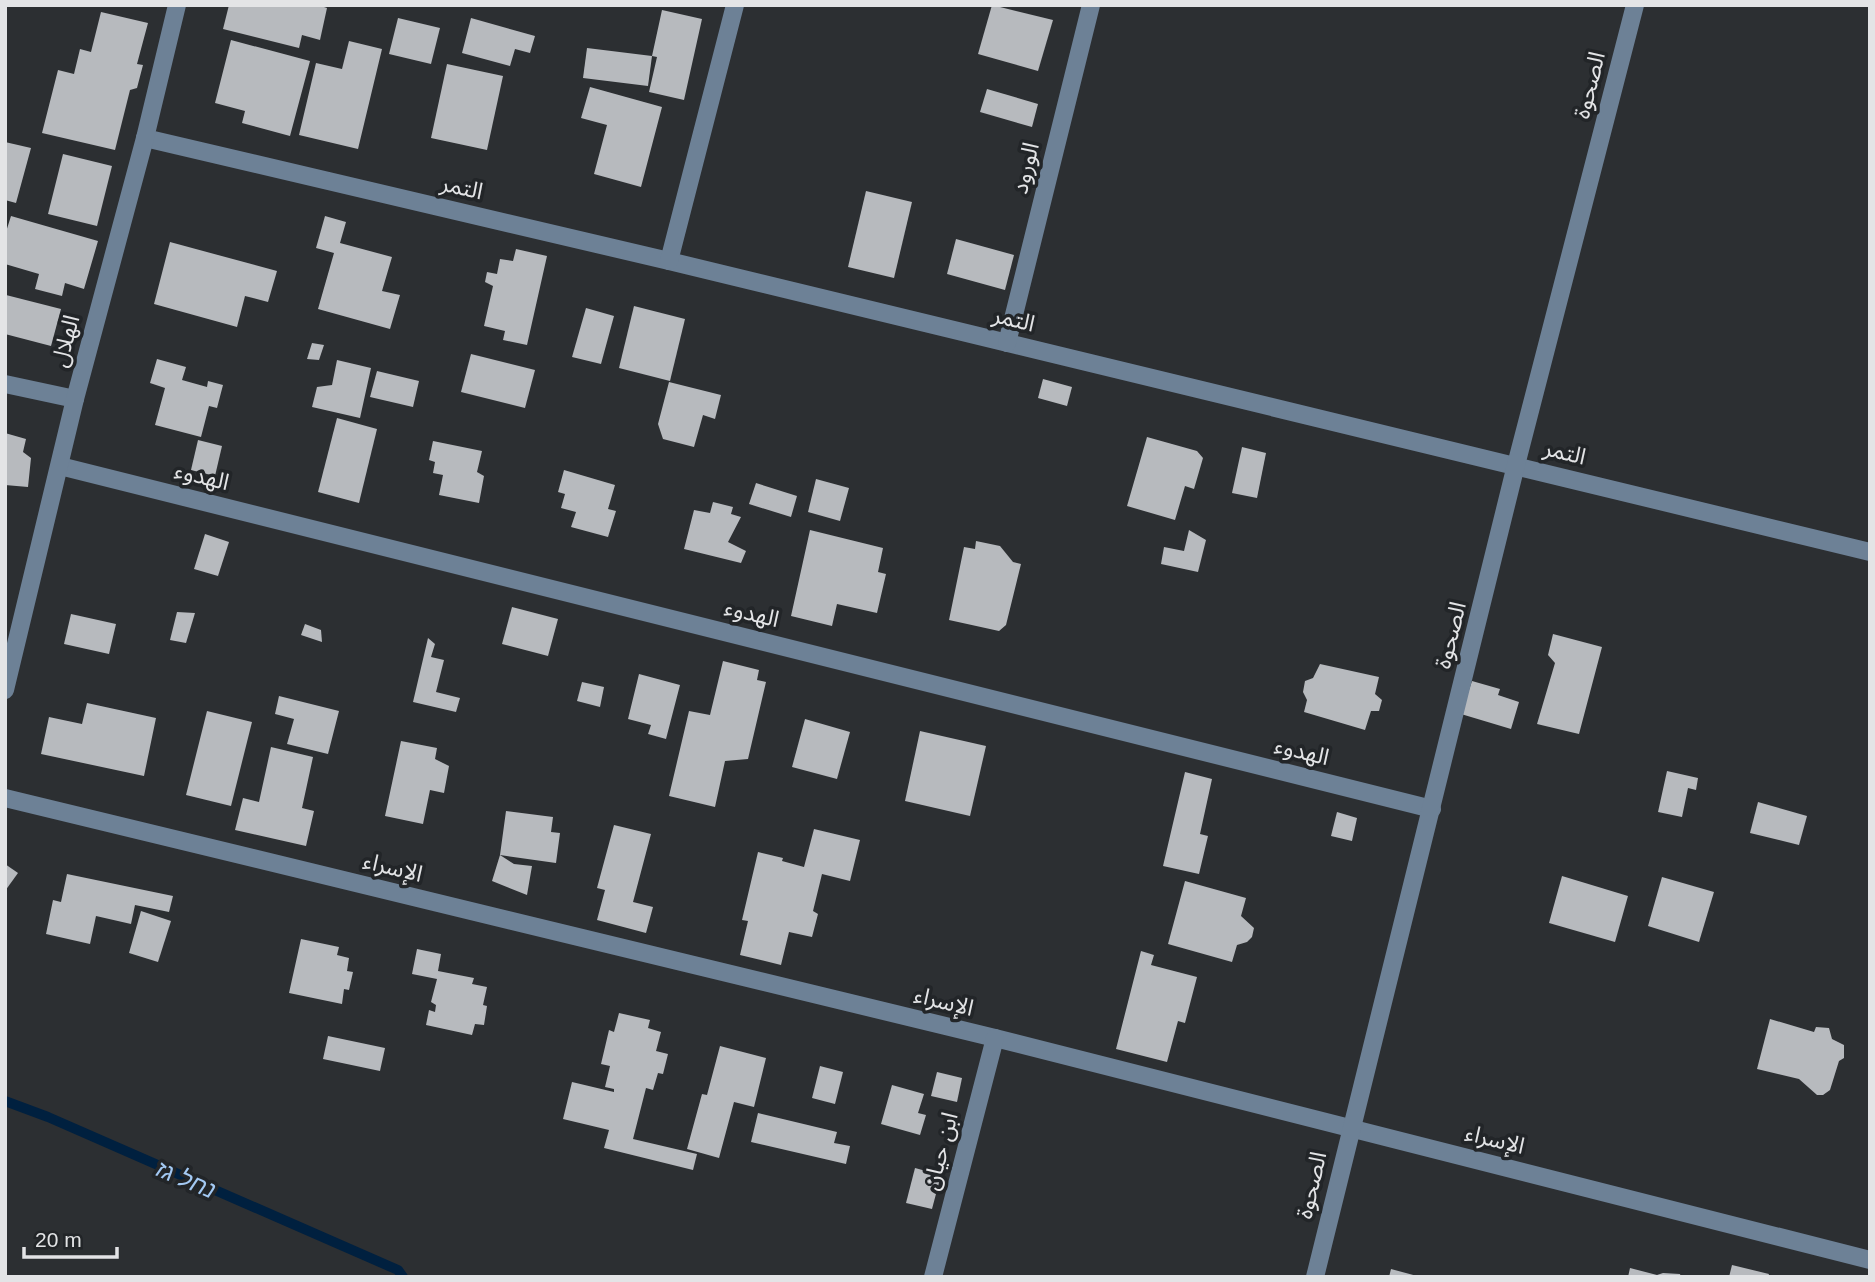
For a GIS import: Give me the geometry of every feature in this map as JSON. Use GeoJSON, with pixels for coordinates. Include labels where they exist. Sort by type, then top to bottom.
{"type":"FeatureCollection","features":[{"type":"Feature","properties":{"kind":"street","name":"الهلال"},"geometry":{"type":"LineString","coordinates":[[5,690],[75,399],[145,138],[177,5]]}},
{"type":"Feature","properties":{"kind":"street"},"geometry":{"type":"LineString","coordinates":[[669,261],[735,5]]}},
{"type":"Feature","properties":{"kind":"street","name":"الورود"},"geometry":{"type":"LineString","coordinates":[[1007,342],[1091,5]]}},
{"type":"Feature","properties":{"kind":"street","name":"الصحوة"},"geometry":{"type":"LineString","coordinates":[[1315,1277],[1516,466],[1635,5]]}},
{"type":"Feature","properties":{"kind":"street","name":"التمر"},"geometry":{"type":"LineString","coordinates":[[145,138],[1007,342],[1870,552]]}},
{"type":"Feature","properties":{"kind":"street"},"geometry":{"type":"LineString","coordinates":[[5,384],[75,399]]}},
{"type":"Feature","properties":{"kind":"street","name":"الهدوء"},"geometry":{"type":"LineString","coordinates":[[60,466],[1432,809]]}},
{"type":"Feature","properties":{"kind":"street","name":"الإسراء"},"geometry":{"type":"LineString","coordinates":[[5,799],[995,1038],[1870,1259]]}},
{"type":"Feature","properties":{"kind":"street","name":"ابن حيان"},"geometry":{"type":"LineString","coordinates":[[933,1277],[995,1038]]}},
{"type":"Feature","properties":{"kind":"building"},"geometry":{"type":"Polygon","coordinates":[[[229,5],[318,5],[327,8],[320,40],[302,35],[299,48],[223,29],[229,5]]]}},
{"type":"Feature","properties":{"kind":"building"},"geometry":{"type":"Polygon","coordinates":[[[992,5],[1053,20],[1038,71],[978,54],[992,5]]]}},
{"type":"Feature","properties":{"kind":"building"},"geometry":{"type":"Polygon","coordinates":[[[662,10],[702,19],[684,100],[649,92],[657,57],[652,56],[662,10]]]}},
{"type":"Feature","properties":{"kind":"building"},"geometry":{"type":"Polygon","coordinates":[[[101,12],[148,23],[137,64],[143,65],[137,88],[130,90],[115,150],[42,133],[58,70],[74,74],[80,49],[91,52],[101,12]]]}},
{"type":"Feature","properties":{"kind":"building"},"geometry":{"type":"Polygon","coordinates":[[[398,18],[440,28],[431,64],[389,54],[398,18]]]}},
{"type":"Feature","properties":{"kind":"building"},"geometry":{"type":"Polygon","coordinates":[[[471,18],[535,36],[530,53],[515,49],[510,66],[462,53],[471,18]]]}},
{"type":"Feature","properties":{"kind":"building"},"geometry":{"type":"Polygon","coordinates":[[[231,40],[310,61],[290,136],[242,123],[245,111],[215,103],[231,40]]]}},
{"type":"Feature","properties":{"kind":"building"},"geometry":{"type":"Polygon","coordinates":[[[349,41],[382,49],[358,149],[299,135],[316,63],[342,69],[349,41]]]}},
{"type":"Feature","properties":{"kind":"building"},"geometry":{"type":"Polygon","coordinates":[[[587,48],[652,56],[648,86],[583,78],[587,48]]]}},
{"type":"Feature","properties":{"kind":"building"},"geometry":{"type":"Polygon","coordinates":[[[447,64],[503,76],[487,150],[431,138],[447,64]]]}},
{"type":"Feature","properties":{"kind":"building"},"geometry":{"type":"Polygon","coordinates":[[[590,87],[662,107],[641,187],[594,174],[607,125],[581,118],[590,87]]]}},
{"type":"Feature","properties":{"kind":"building"},"geometry":{"type":"Polygon","coordinates":[[[987,89],[1038,104],[1032,127],[980,112],[987,89]]]}},
{"type":"Feature","properties":{"kind":"building"},"geometry":{"type":"Polygon","coordinates":[[[5,142],[31,148],[16,203],[5,200],[5,142]]]}},
{"type":"Feature","properties":{"kind":"building"},"geometry":{"type":"Polygon","coordinates":[[[63,154],[112,166],[97,226],[48,214],[63,154]]]}},
{"type":"Feature","properties":{"kind":"building"},"geometry":{"type":"Polygon","coordinates":[[[866,191],[912,202],[894,278],[848,267],[866,191]]]}},
{"type":"Feature","properties":{"kind":"building"},"geometry":{"type":"Polygon","coordinates":[[[11,216],[98,241],[84,289],[65,283],[62,296],[35,289],[39,274],[5,264],[5,235],[11,216]]]}},
{"type":"Feature","properties":{"kind":"building"},"geometry":{"type":"Polygon","coordinates":[[[325,216],[346,222],[340,243],[392,257],[382,291],[400,295],[390,329],[318,309],[334,253],[316,248],[325,216]]]}},
{"type":"Feature","properties":{"kind":"building"},"geometry":{"type":"Polygon","coordinates":[[[956,239],[1014,255],[1005,290],[947,274],[956,239]]]}},
{"type":"Feature","properties":{"kind":"building"},"geometry":{"type":"Polygon","coordinates":[[[170,242],[277,271],[268,302],[245,296],[237,327],[154,304],[170,242]]]}},
{"type":"Feature","properties":{"kind":"building"},"geometry":{"type":"Polygon","coordinates":[[[516,249],[547,256],[527,345],[503,340],[505,331],[484,326],[493,286],[485,282],[487,272],[497,274],[500,259],[513,261],[516,249]]]}},
{"type":"Feature","properties":{"kind":"building"},"geometry":{"type":"Polygon","coordinates":[[[6,295],[61,309],[51,346],[5,334],[6,295]]]}},
{"type":"Feature","properties":{"kind":"building"},"geometry":{"type":"Polygon","coordinates":[[[634,306],[685,319],[670,381],[619,368],[634,306]]]}},
{"type":"Feature","properties":{"kind":"building"},"geometry":{"type":"Polygon","coordinates":[[[586,308],[614,316],[601,364],[572,357],[586,308]]]}},
{"type":"Feature","properties":{"kind":"building"},"geometry":{"type":"Polygon","coordinates":[[[312,343],[324,345],[319,360],[307,359],[312,343]]]}},
{"type":"Feature","properties":{"kind":"building"},"geometry":{"type":"Polygon","coordinates":[[[471,354],[535,370],[525,408],[461,392],[471,354]]]}},
{"type":"Feature","properties":{"kind":"building"},"geometry":{"type":"Polygon","coordinates":[[[157,359],[186,367],[182,380],[207,387],[208,381],[223,385],[217,408],[209,406],[201,437],[155,425],[165,388],[150,383],[157,359]]]}},
{"type":"Feature","properties":{"kind":"building"},"geometry":{"type":"Polygon","coordinates":[[[337,360],[371,368],[360,418],[312,407],[317,387],[332,385],[337,360]]]}},
{"type":"Feature","properties":{"kind":"building"},"geometry":{"type":"Polygon","coordinates":[[[377,371],[419,381],[413,407],[370,397],[377,371]]]}},
{"type":"Feature","properties":{"kind":"building"},"geometry":{"type":"Polygon","coordinates":[[[1043,379],[1072,387],[1067,406],[1038,398],[1043,379]]]}},
{"type":"Feature","properties":{"kind":"building"},"geometry":{"type":"Polygon","coordinates":[[[669,382],[721,395],[715,419],[703,415],[694,447],[663,439],[658,424],[669,382]]]}},
{"type":"Feature","properties":{"kind":"building"},"geometry":{"type":"Polygon","coordinates":[[[337,418],[377,429],[359,503],[318,492],[337,418]]]}},
{"type":"Feature","properties":{"kind":"building"},"geometry":{"type":"Polygon","coordinates":[[[5,433],[26,439],[23,452],[31,458],[28,487],[5,485],[5,433]]]}},
{"type":"Feature","properties":{"kind":"building"},"geometry":{"type":"Polygon","coordinates":[[[1147,437],[1197,451],[1203,458],[1194,489],[1185,486],[1175,520],[1127,506],[1147,437]]]}},
{"type":"Feature","properties":{"kind":"building"},"geometry":{"type":"Polygon","coordinates":[[[198,440],[222,446],[215,476],[191,470],[198,440]]]}},
{"type":"Feature","properties":{"kind":"building"},"geometry":{"type":"Polygon","coordinates":[[[433,441],[482,451],[477,472],[484,476],[479,503],[439,495],[443,475],[433,473],[435,462],[429,460],[433,441]]]}},
{"type":"Feature","properties":{"kind":"building"},"geometry":{"type":"Polygon","coordinates":[[[1242,447],[1266,453],[1257,498],[1232,493],[1242,447]]]}},
{"type":"Feature","properties":{"kind":"building"},"geometry":{"type":"Polygon","coordinates":[[[564,470],[615,485],[608,509],[616,511],[608,537],[571,527],[576,512],[561,508],[565,494],[558,492],[564,470]]]}},
{"type":"Feature","properties":{"kind":"building"},"geometry":{"type":"Polygon","coordinates":[[[816,479],[849,488],[840,521],[808,512],[816,479]]]}},
{"type":"Feature","properties":{"kind":"building"},"geometry":{"type":"Polygon","coordinates":[[[756,483],[797,496],[791,517],[749,504],[756,483]]]}},
{"type":"Feature","properties":{"kind":"building"},"geometry":{"type":"Polygon","coordinates":[[[713,502],[733,507],[731,514],[741,517],[728,542],[746,551],[741,563],[684,549],[694,510],[710,513],[713,502]]]}},
{"type":"Feature","properties":{"kind":"building"},"geometry":{"type":"Polygon","coordinates":[[[810,530],[883,548],[878,572],[886,574],[877,613],[837,604],[832,626],[791,616],[810,530]]]}},
{"type":"Feature","properties":{"kind":"building"},"geometry":{"type":"Polygon","coordinates":[[[1189,530],[1206,540],[1198,572],[1161,564],[1164,547],[1184,551],[1189,530]]]}},
{"type":"Feature","properties":{"kind":"building"},"geometry":{"type":"Polygon","coordinates":[[[205,534],[229,542],[218,576],[194,569],[205,534]]]}},
{"type":"Feature","properties":{"kind":"building"},"geometry":{"type":"Polygon","coordinates":[[[976,541],[1000,546],[1013,562],[1021,564],[1006,625],[999,631],[949,620],[964,547],[975,549],[976,541]]]}},
{"type":"Feature","properties":{"kind":"building"},"geometry":{"type":"Polygon","coordinates":[[[512,607],[558,619],[548,656],[502,644],[512,607]]]}},
{"type":"Feature","properties":{"kind":"building"},"geometry":{"type":"Polygon","coordinates":[[[177,612],[195,613],[186,643],[170,640],[177,612]]]}},
{"type":"Feature","properties":{"kind":"building"},"geometry":{"type":"Polygon","coordinates":[[[71,614],[116,624],[109,654],[64,644],[71,614]]]}},
{"type":"Feature","properties":{"kind":"building"},"geometry":{"type":"Polygon","coordinates":[[[305,624],[321,630],[322,642],[301,635],[305,624]]]}},
{"type":"Feature","properties":{"kind":"building"},"geometry":{"type":"Polygon","coordinates":[[[1553,634],[1602,647],[1579,734],[1537,724],[1555,663],[1548,655],[1553,634]]]}},
{"type":"Feature","properties":{"kind":"building"},"geometry":{"type":"Polygon","coordinates":[[[428,638],[435,644],[431,657],[444,660],[436,692],[460,698],[456,712],[413,702],[428,638]]]}},
{"type":"Feature","properties":{"kind":"building"},"geometry":{"type":"Polygon","coordinates":[[[723,661],[759,670],[757,680],[766,682],[748,759],[725,761],[715,807],[669,796],[689,711],[710,715],[723,661]]]}},
{"type":"Feature","properties":{"kind":"building"},"geometry":{"type":"Polygon","coordinates":[[[1320,664],[1379,677],[1375,694],[1382,700],[1379,711],[1371,711],[1365,730],[1304,712],[1307,700],[1303,692],[1305,681],[1313,678],[1320,664]]]}},
{"type":"Feature","properties":{"kind":"building"},"geometry":{"type":"Polygon","coordinates":[[[639,674],[680,685],[666,739],[648,734],[651,725],[628,719],[639,674]]]}},
{"type":"Feature","properties":{"kind":"building"},"geometry":{"type":"Polygon","coordinates":[[[1472,681],[1500,689],[1498,695],[1519,702],[1511,729],[1461,714],[1472,681]]]}},
{"type":"Feature","properties":{"kind":"building"},"geometry":{"type":"Polygon","coordinates":[[[582,682],[604,687],[600,707],[577,701],[582,682]]]}},
{"type":"Feature","properties":{"kind":"building"},"geometry":{"type":"Polygon","coordinates":[[[279,696],[339,711],[328,754],[287,744],[294,719],[275,714],[279,696]]]}},
{"type":"Feature","properties":{"kind":"building"},"geometry":{"type":"Polygon","coordinates":[[[87,703],[156,718],[144,776],[41,754],[49,717],[82,724],[87,703]]]}},
{"type":"Feature","properties":{"kind":"building"},"geometry":{"type":"Polygon","coordinates":[[[207,711],[252,722],[231,806],[186,795],[207,711]]]}},
{"type":"Feature","properties":{"kind":"building"},"geometry":{"type":"Polygon","coordinates":[[[805,719],[850,732],[837,779],[792,767],[805,719]]]}},
{"type":"Feature","properties":{"kind":"building"},"geometry":{"type":"Polygon","coordinates":[[[920,731],[986,746],[970,816],[905,801],[920,731]]]}},
{"type":"Feature","properties":{"kind":"building"},"geometry":{"type":"Polygon","coordinates":[[[401,741],[437,748],[435,759],[449,766],[444,793],[430,790],[423,824],[385,816],[401,741]]]}},
{"type":"Feature","properties":{"kind":"building"},"geometry":{"type":"Polygon","coordinates":[[[271,747],[313,757],[302,808],[314,811],[306,846],[235,830],[243,798],[259,802],[271,747]]]}},
{"type":"Feature","properties":{"kind":"building"},"geometry":{"type":"Polygon","coordinates":[[[1667,771],[1698,778],[1696,790],[1688,788],[1682,817],[1658,812],[1667,771]]]}},
{"type":"Feature","properties":{"kind":"building"},"geometry":{"type":"Polygon","coordinates":[[[1185,772],[1212,779],[1200,834],[1208,836],[1199,874],[1163,866],[1185,772]]]}},
{"type":"Feature","properties":{"kind":"building"},"geometry":{"type":"Polygon","coordinates":[[[1758,802],[1807,816],[1799,845],[1750,833],[1758,802]]]}},
{"type":"Feature","properties":{"kind":"building"},"geometry":{"type":"Polygon","coordinates":[[[506,811],[553,817],[551,832],[560,833],[556,863],[500,855],[506,811]]]}},
{"type":"Feature","properties":{"kind":"building"},"geometry":{"type":"Polygon","coordinates":[[[1337,812],[1357,818],[1352,841],[1331,836],[1337,812]]]}},
{"type":"Feature","properties":{"kind":"building"},"geometry":{"type":"Polygon","coordinates":[[[614,825],[651,834],[633,902],[653,907],[646,933],[597,920],[605,890],[597,888],[614,825]]]}},
{"type":"Feature","properties":{"kind":"building"},"geometry":{"type":"Polygon","coordinates":[[[814,829],[860,840],[850,881],[822,874],[813,911],[818,914],[812,937],[789,932],[781,965],[740,955],[748,921],[742,920],[758,852],[804,867],[814,829]]]}},
{"type":"Feature","properties":{"kind":"building"},"geometry":{"type":"Polygon","coordinates":[[[500,855],[514,864],[532,866],[527,895],[492,881],[500,855]]]}},
{"type":"Feature","properties":{"kind":"building"},"geometry":{"type":"Polygon","coordinates":[[[5,864],[18,873],[5,891],[5,864]]]}},
{"type":"Feature","properties":{"kind":"building"},"geometry":{"type":"Polygon","coordinates":[[[67,874],[173,896],[169,912],[135,905],[131,924],[96,916],[90,944],[46,934],[53,900],[61,902],[67,874]]]}},
{"type":"Feature","properties":{"kind":"building"},"geometry":{"type":"Polygon","coordinates":[[[1562,876],[1628,896],[1615,942],[1549,923],[1562,876]]]}},
{"type":"Feature","properties":{"kind":"building"},"geometry":{"type":"Polygon","coordinates":[[[1662,877],[1714,892],[1699,942],[1648,926],[1662,877]]]}},
{"type":"Feature","properties":{"kind":"building"},"geometry":{"type":"Polygon","coordinates":[[[1185,881],[1246,898],[1241,916],[1254,928],[1252,937],[1247,942],[1237,945],[1232,962],[1168,944],[1185,881]]]}},
{"type":"Feature","properties":{"kind":"building"},"geometry":{"type":"Polygon","coordinates":[[[141,911],[171,921],[158,962],[129,953],[141,911]]]}},
{"type":"Feature","properties":{"kind":"building"},"geometry":{"type":"Polygon","coordinates":[[[301,939],[339,947],[337,955],[349,958],[347,971],[353,972],[349,990],[344,989],[342,1004],[289,993],[301,939]]]}},
{"type":"Feature","properties":{"kind":"building"},"geometry":{"type":"Polygon","coordinates":[[[417,949],[441,954],[438,971],[474,978],[472,984],[487,987],[483,1005],[487,1006],[484,1025],[475,1024],[472,1035],[426,1025],[429,1010],[435,1012],[436,1005],[431,1002],[437,979],[412,974],[417,949]]]}},
{"type":"Feature","properties":{"kind":"building"},"geometry":{"type":"Polygon","coordinates":[[[1141,951],[1154,955],[1151,965],[1197,977],[1185,1023],[1178,1021],[1167,1062],[1116,1049],[1141,951]]]}},
{"type":"Feature","properties":{"kind":"building"},"geometry":{"type":"Polygon","coordinates":[[[619,1013],[650,1020],[648,1028],[661,1032],[656,1051],[668,1054],[663,1074],[658,1073],[653,1090],[646,1088],[633,1139],[697,1154],[693,1170],[604,1148],[609,1130],[563,1119],[572,1082],[614,1092],[614,1089],[605,1087],[610,1066],[601,1064],[609,1030],[614,1032],[619,1013]]]}},
{"type":"Feature","properties":{"kind":"building"},"geometry":{"type":"Polygon","coordinates":[[[1770,1019],[1814,1032],[1816,1027],[1829,1028],[1832,1039],[1844,1045],[1844,1058],[1839,1061],[1830,1090],[1823,1095],[1817,1095],[1799,1079],[1757,1069],[1770,1019]]]}},
{"type":"Feature","properties":{"kind":"building"},"geometry":{"type":"Polygon","coordinates":[[[328,1036],[385,1048],[380,1071],[323,1059],[328,1036]]]}},
{"type":"Feature","properties":{"kind":"building"},"geometry":{"type":"Polygon","coordinates":[[[720,1046],[766,1058],[754,1107],[734,1102],[719,1158],[687,1149],[702,1094],[707,1095],[720,1046]]]}},
{"type":"Feature","properties":{"kind":"building"},"geometry":{"type":"Polygon","coordinates":[[[820,1066],[843,1072],[835,1104],[812,1098],[820,1066]]]}},
{"type":"Feature","properties":{"kind":"building"},"geometry":{"type":"Polygon","coordinates":[[[937,1072],[962,1078],[957,1102],[931,1096],[937,1072]]]}},
{"type":"Feature","properties":{"kind":"building"},"geometry":{"type":"Polygon","coordinates":[[[892,1085],[924,1094],[918,1113],[926,1115],[920,1135],[881,1124],[892,1085]]]}},
{"type":"Feature","properties":{"kind":"building"},"geometry":{"type":"Polygon","coordinates":[[[758,1113],[837,1132],[834,1143],[850,1146],[846,1164],[751,1142],[758,1113]]]}},
{"type":"Feature","properties":{"kind":"building"},"geometry":{"type":"Polygon","coordinates":[[[915,1168],[941,1175],[932,1209],[906,1203],[915,1168]]]}},
{"type":"Feature","properties":{"kind":"building"},"geometry":{"type":"Polygon","coordinates":[[[1732,1265],[1769,1274],[1768,1277],[1729,1277],[1732,1265]]]}},
{"type":"Feature","properties":{"kind":"building"},"geometry":{"type":"Polygon","coordinates":[[[1630,1268],[1657,1275],[1680,1274],[1681,1277],[1628,1277],[1630,1268]]]}},
{"type":"Feature","properties":{"kind":"building"},"geometry":{"type":"Polygon","coordinates":[[[1391,1269],[1417,1276],[1417,1277],[1389,1277],[1391,1269]]]}},
{"type":"Feature","properties":{"kind":"waterway","name":"נחל גז"},"geometry":{"type":"LineString","coordinates":[[5,1101],[48,1117],[398,1270],[403,1277]]}}]}
